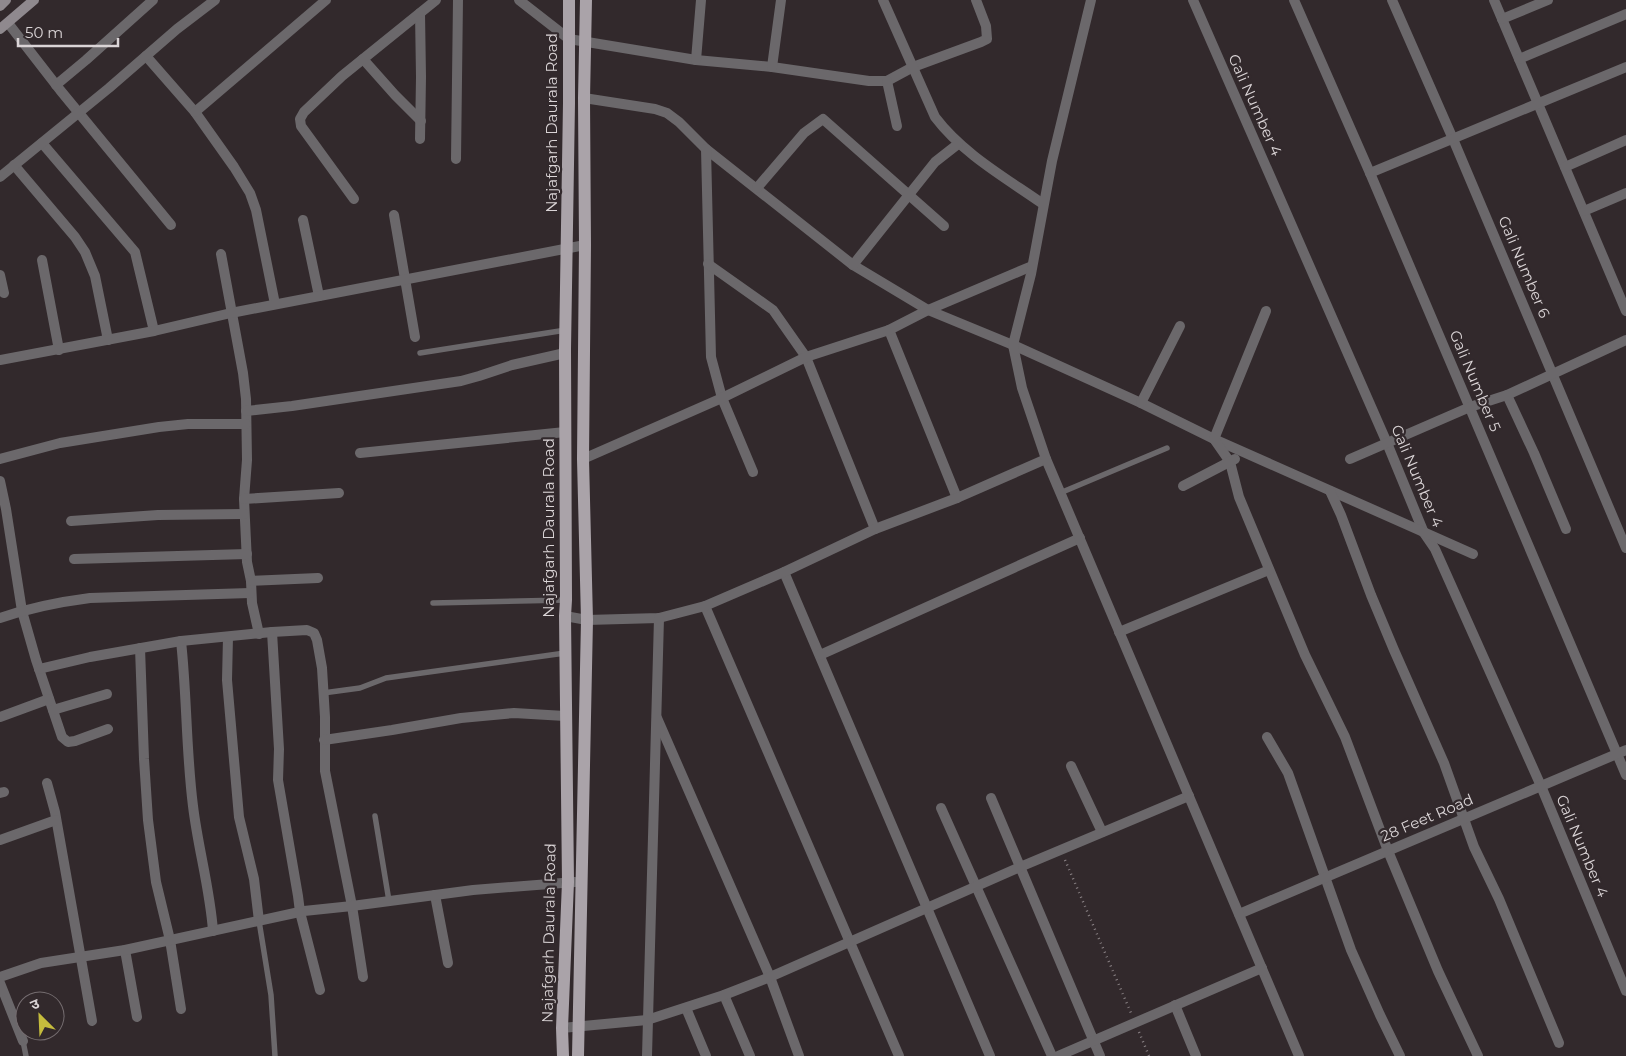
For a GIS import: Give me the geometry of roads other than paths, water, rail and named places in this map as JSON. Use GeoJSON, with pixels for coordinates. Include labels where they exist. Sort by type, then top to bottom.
{"type":"FeatureCollection","features":[{"type":"Feature","properties":{"kind":"main road"},"geometry":{"type":"LineString","coordinates":[[0,6],[6,0]]}},
{"type":"Feature","properties":{"kind":"main road"},"geometry":{"type":"LineString","coordinates":[[4,26],[34,0]]}},
{"type":"Feature","properties":{"kind":"main road","name":"Najafgarh Daurala Road"},"geometry":{"type":"LineString","coordinates":[[563,1056],[562,1028],[568,882],[564,616],[566,600],[565,353],[568,248],[569,0]]}},
{"type":"Feature","properties":{"kind":"main road","name":"Najafgarh Daurala Road"},"geometry":{"type":"LineString","coordinates":[[578,1056],[587,620],[583,459],[586,0]]}},
{"type":"Feature","properties":{"kind":"street"},"geometry":{"type":"LineString","coordinates":[[56,85],[152,0]]}},
{"type":"Feature","properties":{"kind":"street"},"geometry":{"type":"LineString","coordinates":[[0,177],[215,0]]}},
{"type":"Feature","properties":{"kind":"street"},"geometry":{"type":"LineString","coordinates":[[195,112],[326,0]]}},
{"type":"Feature","properties":{"kind":"street"},"geometry":{"type":"LineString","coordinates":[[354,199],[301,126],[300,119],[304,112],[363,59],[436,0]]}},
{"type":"Feature","properties":{"kind":"street"},"geometry":{"type":"LineString","coordinates":[[456,159],[458,0]]}},
{"type":"Feature","properties":{"kind":"street"},"geometry":{"type":"LineString","coordinates":[[519,0],[569,39],[696,60],[772,67],[868,81],[887,81],[913,67],[987,39],[986,26],[976,0]]}},
{"type":"Feature","properties":{"kind":"street"},"geometry":{"type":"LineString","coordinates":[[696,60],[701,0]]}},
{"type":"Feature","properties":{"kind":"street"},"geometry":{"type":"LineString","coordinates":[[772,67],[781,0]]}},
{"type":"Feature","properties":{"kind":"street"},"geometry":{"type":"LineString","coordinates":[[882,0],[935,117],[946,131],[958,144],[1043,204]]}},
{"type":"Feature","properties":{"kind":"street"},"geometry":{"type":"LineString","coordinates":[[1091,0],[1052,160],[1032,266],[1013,345],[1022,388],[1046,459],[1299,1056]]}},
{"type":"Feature","properties":{"kind":"street","name":"Gali Number 4"},"geometry":{"type":"LineString","coordinates":[[1193,0],[1387,443],[1424,533],[1435,549],[1541,786],[1626,991]]}},
{"type":"Feature","properties":{"kind":"street","name":"Gali Number 5"},"geometry":{"type":"LineString","coordinates":[[1294,0],[1621,752],[1626,775]]}},
{"type":"Feature","properties":{"kind":"street","name":"Gali Number 6"},"geometry":{"type":"LineString","coordinates":[[1392,0],[1553,373],[1626,548]]}},
{"type":"Feature","properties":{"kind":"street"},"geometry":{"type":"LineString","coordinates":[[1494,0],[1626,311]]}},
{"type":"Feature","properties":{"kind":"street"},"geometry":{"type":"LineString","coordinates":[[1502,19],[1548,0]]}},
{"type":"Feature","properties":{"kind":"street"},"geometry":{"type":"LineString","coordinates":[[420,13],[420,139]]}},
{"type":"Feature","properties":{"kind":"street"},"geometry":{"type":"LineString","coordinates":[[1519,59],[1626,14]]}},
{"type":"Feature","properties":{"kind":"street"},"geometry":{"type":"LineString","coordinates":[[4,26],[79,112],[171,225]]}},
{"type":"Feature","properties":{"kind":"street"},"geometry":{"type":"LineString","coordinates":[[146,56],[195,112],[250,193],[256,210],[275,304]]}},
{"type":"Feature","properties":{"kind":"street"},"geometry":{"type":"LineString","coordinates":[[363,59],[395,96],[421,121]]}},
{"type":"Feature","properties":{"kind":"street"},"geometry":{"type":"LineString","coordinates":[[1370,173],[1626,67]]}},
{"type":"Feature","properties":{"kind":"street"},"geometry":{"type":"LineString","coordinates":[[887,81],[897,126]]}},
{"type":"Feature","properties":{"kind":"street"},"geometry":{"type":"LineString","coordinates":[[584,98],[655,109],[667,113],[679,122],[706,149],[853,265],[928,310],[1013,345],[1141,403],[1214,439],[1473,554]]}},
{"type":"Feature","properties":{"kind":"street"},"geometry":{"type":"LineString","coordinates":[[757,188],[804,133],[823,119],[909,193],[944,226]]}},
{"type":"Feature","properties":{"kind":"street"},"geometry":{"type":"LineString","coordinates":[[1565,167],[1626,140]]}},
{"type":"Feature","properties":{"kind":"street"},"geometry":{"type":"LineString","coordinates":[[42,143],[135,252],[154,331]]}},
{"type":"Feature","properties":{"kind":"street"},"geometry":{"type":"LineString","coordinates":[[853,265],[934,162],[958,144]]}},
{"type":"Feature","properties":{"kind":"street"},"geometry":{"type":"LineString","coordinates":[[706,149],[711,357],[722,398],[753,472]]}},
{"type":"Feature","properties":{"kind":"street"},"geometry":{"type":"LineString","coordinates":[[14,165],[75,237],[85,252],[95,276],[108,340]]}},
{"type":"Feature","properties":{"kind":"street"},"geometry":{"type":"LineString","coordinates":[[1584,211],[1626,193]]}},
{"type":"Feature","properties":{"kind":"street"},"geometry":{"type":"LineString","coordinates":[[394,215],[415,336]]}},
{"type":"Feature","properties":{"kind":"street"},"geometry":{"type":"LineString","coordinates":[[303,220],[318,296]]}},
{"type":"Feature","properties":{"kind":"street"},"geometry":{"type":"LineString","coordinates":[[0,360],[59,350],[275,304],[585,244]]}},
{"type":"Feature","properties":{"kind":"street"},"geometry":{"type":"LineString","coordinates":[[221,254],[243,373],[247,460],[244,514],[251,581],[250,593],[259,634]]}},
{"type":"Feature","properties":{"kind":"street"},"geometry":{"type":"LineString","coordinates":[[42,260],[59,350]]}},
{"type":"Feature","properties":{"kind":"street"},"geometry":{"type":"LineString","coordinates":[[708,264],[773,310],[806,357],[875,529]]}},
{"type":"Feature","properties":{"kind":"street"},"geometry":{"type":"LineString","coordinates":[[583,459],[722,398],[806,357],[890,330],[928,310],[1032,266]]}},
{"type":"Feature","properties":{"kind":"street"},"geometry":{"type":"LineString","coordinates":[[0,275],[4,293]]}},
{"type":"Feature","properties":{"kind":"street"},"geometry":{"type":"LineString","coordinates":[[1214,439],[1266,311]]}},
{"type":"Feature","properties":{"kind":"street"},"geometry":{"type":"LineString","coordinates":[[1141,403],[1180,326]]}},
{"type":"Feature","properties":{"kind":"street"},"geometry":{"type":"LineString","coordinates":[[890,330],[956,498]]}},
{"type":"Feature","properties":{"kind":"street"},"geometry":{"type":"LineString","coordinates":[[1350,459],[1470,407],[1507,395],[1626,340]]}},
{"type":"Feature","properties":{"kind":"street"},"geometry":{"type":"LineString","coordinates":[[246,411],[461,381],[512,365],[565,353]]}},
{"type":"Feature","properties":{"kind":"street"},"geometry":{"type":"LineString","coordinates":[[1507,395],[1566,528]]}},
{"type":"Feature","properties":{"kind":"street"},"geometry":{"type":"LineString","coordinates":[[0,459],[60,443],[159,427],[188,424],[246,424]]}},
{"type":"Feature","properties":{"kind":"street"},"geometry":{"type":"LineString","coordinates":[[360,453],[565,432]]}},
{"type":"Feature","properties":{"kind":"street"},"geometry":{"type":"LineString","coordinates":[[1214,439],[1230,462],[1239,497],[1269,570],[1305,655],[1346,737],[1388,850],[1438,971],[1478,1056]]}},
{"type":"Feature","properties":{"kind":"street"},"geometry":{"type":"LineString","coordinates":[[1183,486],[1245,453]]}},
{"type":"Feature","properties":{"kind":"street"},"geometry":{"type":"LineString","coordinates":[[564,616],[587,620],[659,618],[705,606],[784,572],[875,529],[956,498],[1046,459]]}},
{"type":"Feature","properties":{"kind":"street"},"geometry":{"type":"LineString","coordinates":[[0,481],[6,509],[5,543],[39,669],[62,737],[68,742],[75,741],[108,729]]}},
{"type":"Feature","properties":{"kind":"street"},"geometry":{"type":"LineString","coordinates":[[1330,491],[1390,641],[1444,763],[1474,847],[1559,1043]]}},
{"type":"Feature","properties":{"kind":"street"},"geometry":{"type":"LineString","coordinates":[[244,500],[338,493]]}},
{"type":"Feature","properties":{"kind":"street"},"geometry":{"type":"LineString","coordinates":[[71,521],[158,515],[244,514]]}},
{"type":"Feature","properties":{"kind":"street"},"geometry":{"type":"LineString","coordinates":[[820,656],[1080,538]]}},
{"type":"Feature","properties":{"kind":"street"},"geometry":{"type":"LineString","coordinates":[[1435,549],[1450,543]]}},
{"type":"Feature","properties":{"kind":"street"},"geometry":{"type":"LineString","coordinates":[[74,559],[247,554]]}},
{"type":"Feature","properties":{"kind":"street"},"geometry":{"type":"LineString","coordinates":[[1119,632],[1269,570]]}},
{"type":"Feature","properties":{"kind":"street"},"geometry":{"type":"LineString","coordinates":[[784,572],[990,1056]]}},
{"type":"Feature","properties":{"kind":"street"},"geometry":{"type":"LineString","coordinates":[[251,581],[318,578]]}},
{"type":"Feature","properties":{"kind":"street"},"geometry":{"type":"LineString","coordinates":[[0,618],[66,601],[90,598],[250,593]]}},
{"type":"Feature","properties":{"kind":"street"},"geometry":{"type":"LineString","coordinates":[[705,606],[899,1056]]}},
{"type":"Feature","properties":{"kind":"street"},"geometry":{"type":"LineString","coordinates":[[647,1056],[659,618]]}},
{"type":"Feature","properties":{"kind":"street"},"geometry":{"type":"LineString","coordinates":[[39,669],[90,656],[181,641],[272,632],[307,630],[314,633],[322,668],[325,771],[352,906],[363,977]]}},
{"type":"Feature","properties":{"kind":"street"},"geometry":{"type":"LineString","coordinates":[[272,632],[279,749],[278,780],[300,912],[320,990]]}},
{"type":"Feature","properties":{"kind":"street"},"geometry":{"type":"LineString","coordinates":[[228,637],[226,680],[239,816],[254,879],[259,920]]}},
{"type":"Feature","properties":{"kind":"street"},"geometry":{"type":"LineString","coordinates":[[181,641],[193,806],[200,853],[212,910],[213,931]]}},
{"type":"Feature","properties":{"kind":"street"},"geometry":{"type":"LineString","coordinates":[[140,648],[148,820],[156,882],[170,940],[181,1009]]}},
{"type":"Feature","properties":{"kind":"street"},"geometry":{"type":"LineString","coordinates":[[53,710],[107,694]]}},
{"type":"Feature","properties":{"kind":"street"},"geometry":{"type":"LineString","coordinates":[[0,717],[49,699]]}},
{"type":"Feature","properties":{"kind":"street"},"geometry":{"type":"LineString","coordinates":[[324,740],[461,718],[514,713],[565,716]]}},
{"type":"Feature","properties":{"kind":"street"},"geometry":{"type":"LineString","coordinates":[[655,715],[770,977],[799,1056]]}},
{"type":"Feature","properties":{"kind":"street"},"geometry":{"type":"LineString","coordinates":[[1267,737],[1288,773],[1352,950],[1400,1056]]}},
{"type":"Feature","properties":{"kind":"street","name":"28 Feet Road"},"geometry":{"type":"LineString","coordinates":[[1239,914],[1621,752]]}},
{"type":"Feature","properties":{"kind":"street"},"geometry":{"type":"LineString","coordinates":[[1071,766],[1102,832]]}},
{"type":"Feature","properties":{"kind":"street"},"geometry":{"type":"LineString","coordinates":[[47,783],[56,820],[92,1021]]}},
{"type":"Feature","properties":{"kind":"street"},"geometry":{"type":"LineString","coordinates":[[562,1028],[647,1020],[724,995],[770,977],[1061,849],[1189,796]]}},
{"type":"Feature","properties":{"kind":"street"},"geometry":{"type":"LineString","coordinates":[[991,798],[1100,1056]]}},
{"type":"Feature","properties":{"kind":"street"},"geometry":{"type":"LineString","coordinates":[[941,808],[1052,1056]]}},
{"type":"Feature","properties":{"kind":"street"},"geometry":{"type":"LineString","coordinates":[[0,840],[56,820]]}},
{"type":"Feature","properties":{"kind":"street"},"geometry":{"type":"LineString","coordinates":[[0,977],[41,963],[125,950],[300,912],[473,890],[582,882]]}},
{"type":"Feature","properties":{"kind":"street"},"geometry":{"type":"LineString","coordinates":[[435,895],[448,963]]}},
{"type":"Feature","properties":{"kind":"street"},"geometry":{"type":"LineString","coordinates":[[125,950],[137,1017]]}},
{"type":"Feature","properties":{"kind":"street"},"geometry":{"type":"LineString","coordinates":[[1058,1056],[1262,968]]}},
{"type":"Feature","properties":{"kind":"street"},"geometry":{"type":"LineString","coordinates":[[0,983],[15,1021]]}},
{"type":"Feature","properties":{"kind":"street"},"geometry":{"type":"LineString","coordinates":[[724,995],[750,1056]]}},
{"type":"Feature","properties":{"kind":"street"},"geometry":{"type":"LineString","coordinates":[[1175,1005],[1196,1056]]}},
{"type":"Feature","properties":{"kind":"street"},"geometry":{"type":"LineString","coordinates":[[686,1008],[706,1056]]}},
{"type":"Feature","properties":{"kind":"lane"},"geometry":{"type":"LineString","coordinates":[[420,353],[566,330]]}},
{"type":"Feature","properties":{"kind":"lane"},"geometry":{"type":"LineString","coordinates":[[1060,493],[1167,448]]}},
{"type":"Feature","properties":{"kind":"lane"},"geometry":{"type":"LineString","coordinates":[[433,603],[566,600]]}},
{"type":"Feature","properties":{"kind":"lane"},"geometry":{"type":"LineString","coordinates":[[323,693],[360,688],[386,678],[565,653]]}},
{"type":"Feature","properties":{"kind":"lane"},"geometry":{"type":"LineString","coordinates":[[375,816],[389,901]]}},
{"type":"Feature","properties":{"kind":"lane"},"geometry":{"type":"LineString","coordinates":[[259,920],[271,995],[275,1056]]}},
{"type":"Feature","properties":{"kind":"lane"},"geometry":{"type":"LineString","coordinates":[[23,1041],[26,1056]]}}]}
